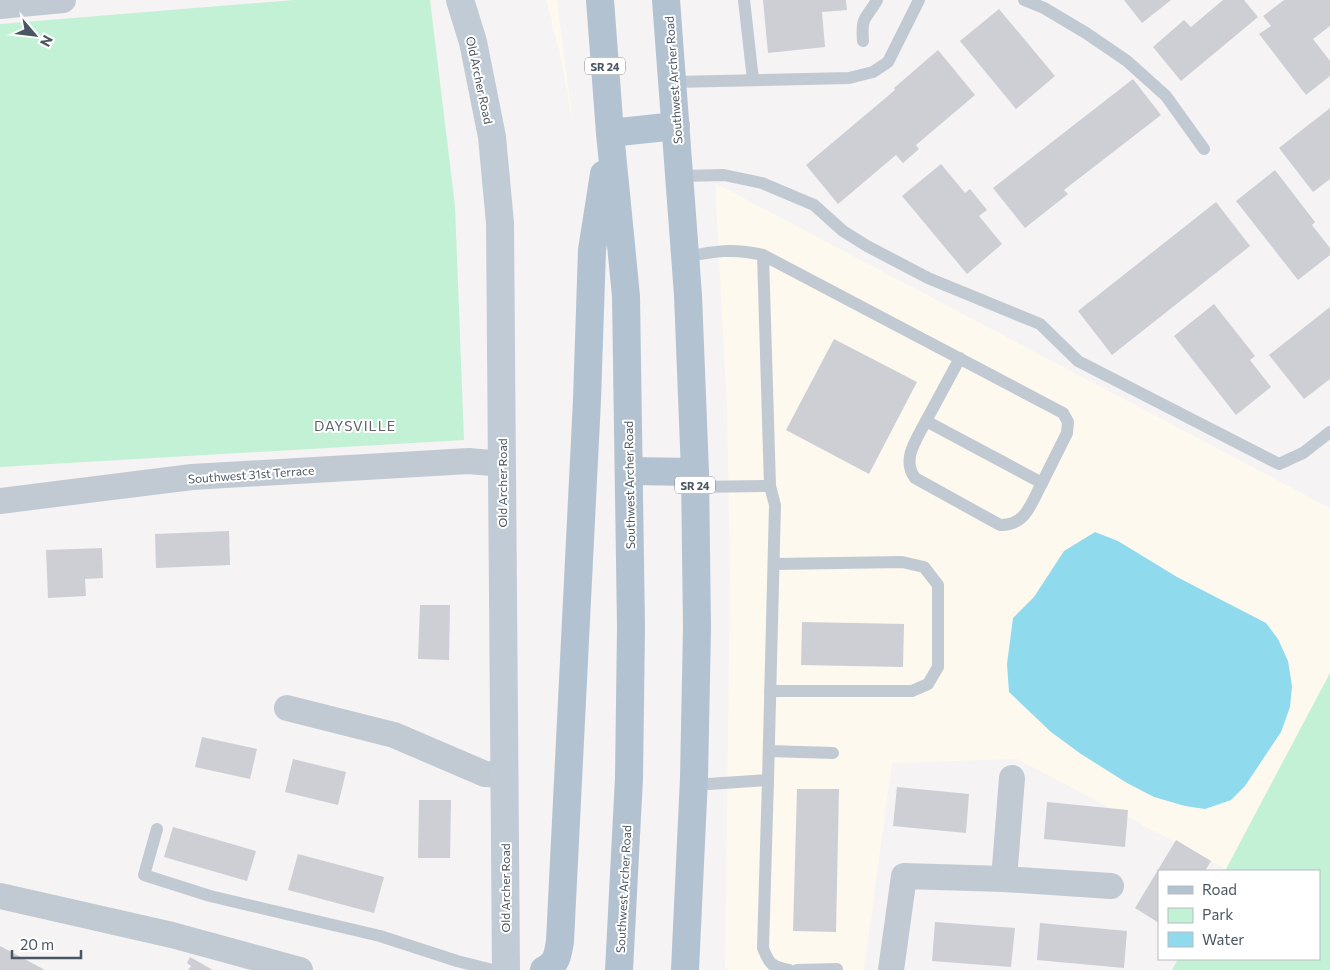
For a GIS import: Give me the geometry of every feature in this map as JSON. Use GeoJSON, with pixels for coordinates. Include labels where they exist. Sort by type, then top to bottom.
{"type":"FeatureCollection","features":[{"type":"Feature","properties":{"kind":"main road","name":"Southwest Archer Road"},"geometry":{"type":"LineString","coordinates":[[600,0],[610,133],[626,296],[631,627],[629,778],[619,970]]}},
{"type":"Feature","properties":{"kind":"main road","name":"Southwest Archer Road"},"geometry":{"type":"LineString","coordinates":[[666,0],[685,257],[695,479],[694,785],[685,970]]}},
{"type":"Feature","properties":{"kind":"main road"},"geometry":{"type":"LineString","coordinates":[[544,970],[555,962],[560,941],[587,400],[592,250],[610,133],[676,126]]}},
{"type":"Feature","properties":{"kind":"main road"},"geometry":{"type":"LineString","coordinates":[[629,471],[695,479]]}},
{"type":"Feature","properties":{"kind":"street"},"geometry":{"type":"LineString","coordinates":[[0,6],[63,0]]}},
{"type":"Feature","properties":{"kind":"street","name":"Old Archer Road"},"geometry":{"type":"LineString","coordinates":[[460,0],[473,42],[492,137],[500,223],[506,970]]}},
{"type":"Feature","properties":{"kind":"street","name":"Southwest 31st Terrace"},"geometry":{"type":"LineString","coordinates":[[0,501],[192,476],[469,461],[502,464]]}},
{"type":"Feature","properties":{"kind":"street"},"geometry":{"type":"LineString","coordinates":[[287,708],[394,735],[485,774],[504,776]]}},
{"type":"Feature","properties":{"kind":"street"},"geometry":{"type":"LineString","coordinates":[[1004,879],[1012,778]]}},
{"type":"Feature","properties":{"kind":"street"},"geometry":{"type":"LineString","coordinates":[[891,970],[904,876],[1004,879],[1111,886]]}},
{"type":"Feature","properties":{"kind":"street"},"geometry":{"type":"LineString","coordinates":[[0,896],[172,935],[300,970]]}},
{"type":"Feature","properties":{"kind":"lane"},"geometry":{"type":"LineString","coordinates":[[744,0],[753,80]]}},
{"type":"Feature","properties":{"kind":"lane"},"geometry":{"type":"LineString","coordinates":[[863,41],[862,26],[865,17],[877,0]]}},
{"type":"Feature","properties":{"kind":"lane"},"geometry":{"type":"LineString","coordinates":[[673,82],[849,78],[873,72],[888,62],[919,0]]}},
{"type":"Feature","properties":{"kind":"lane"},"geometry":{"type":"LineString","coordinates":[[1024,0],[1044,8],[1086,33],[1127,61],[1166,96],[1204,149]]}},
{"type":"Feature","properties":{"kind":"lane"},"geometry":{"type":"LineString","coordinates":[[680,176],[724,175],[762,183],[814,205],[843,231],[868,246],[928,278],[1040,324],[1078,361],[1279,464],[1303,453],[1330,432]]}},
{"type":"Feature","properties":{"kind":"lane"},"geometry":{"type":"LineString","coordinates":[[685,257],[718,250],[746,251],[763,255],[960,358],[1063,412],[1068,422],[1067,433],[1025,514],[1018,522],[1010,525],[1000,525],[915,478],[910,471],[911,450],[960,358]]}},
{"type":"Feature","properties":{"kind":"lane"},"geometry":{"type":"LineString","coordinates":[[763,255],[770,486],[775,505],[762,948],[771,964],[789,970]]}},
{"type":"Feature","properties":{"kind":"lane"},"geometry":{"type":"LineString","coordinates":[[926,421],[1042,483]]}},
{"type":"Feature","properties":{"kind":"lane"},"geometry":{"type":"LineString","coordinates":[[695,479],[770,486]]}},
{"type":"Feature","properties":{"kind":"lane"},"geometry":{"type":"LineString","coordinates":[[770,691],[912,691],[928,684],[938,667],[938,585],[924,567],[902,562],[774,564]]}},
{"type":"Feature","properties":{"kind":"lane"},"geometry":{"type":"LineString","coordinates":[[769,750],[833,753]]}},
{"type":"Feature","properties":{"kind":"lane"},"geometry":{"type":"LineString","coordinates":[[694,785],[768,780]]}},
{"type":"Feature","properties":{"kind":"lane"},"geometry":{"type":"LineString","coordinates":[[157,829],[144,875],[210,896],[380,936],[457,961],[493,970]]}},
{"type":"Feature","properties":{"kind":"lane"},"geometry":{"type":"LineString","coordinates":[[797,970],[837,969]]}},
{"type":"Feature","properties":{"kind":"shaded area"},"geometry":{"type":"Polygon","coordinates":[[[546,0],[557,0],[574,131],[561,60],[546,0]]]}},
{"type":"Feature","properties":{"kind":"shaded area"},"geometry":{"type":"Polygon","coordinates":[[[715,183],[1330,508],[1330,673],[1226,869],[1017,759],[892,763],[864,970],[728,970],[725,968],[730,573],[727,411],[715,183]]]}},
{"type":"Feature","properties":{"kind":"green space"},"geometry":{"type":"Polygon","coordinates":[[[294,0],[430,0],[455,206],[464,440],[0,467],[0,24],[294,0]]]}},
{"type":"Feature","properties":{"kind":"green space"},"geometry":{"type":"Polygon","coordinates":[[[1330,673],[1330,970],[1172,970],[1177,960],[1320,960],[1320,870],[1226,870],[1330,673]]]}},
{"type":"Feature","properties":{"kind":"water"},"geometry":{"type":"Polygon","coordinates":[[[1095,532],[1118,541],[1177,577],[1266,623],[1278,639],[1288,661],[1292,686],[1290,707],[1281,732],[1245,786],[1231,800],[1205,809],[1185,806],[1154,797],[1127,783],[1081,754],[1051,732],[1009,692],[1007,664],[1013,618],[1034,597],[1064,551],[1095,532]]]}},
{"type":"Feature","properties":{"kind":"building"},"geometry":{"type":"Polygon","coordinates":[[[763,0],[846,0],[847,10],[822,12],[825,47],[768,53],[763,0]]]}},
{"type":"Feature","properties":{"kind":"building"},"geometry":{"type":"Polygon","coordinates":[[[1124,0],[1171,0],[1142,23],[1124,0]]]}},
{"type":"Feature","properties":{"kind":"building"},"geometry":{"type":"Polygon","coordinates":[[[1223,0],[1244,0],[1258,17],[1181,81],[1153,47],[1184,20],[1191,27],[1223,0]]]}},
{"type":"Feature","properties":{"kind":"building"},"geometry":{"type":"Polygon","coordinates":[[[1284,0],[1330,0],[1330,26],[1313,39],[1330,61],[1330,76],[1306,95],[1259,34],[1271,26],[1263,16],[1284,0]]]}},
{"type":"Feature","properties":{"kind":"building"},"geometry":{"type":"Polygon","coordinates":[[[999,9],[1055,76],[1016,109],[960,41],[999,9]]]}},
{"type":"Feature","properties":{"kind":"building"},"geometry":{"type":"Polygon","coordinates":[[[938,50],[975,95],[916,145],[919,149],[903,163],[896,155],[838,204],[806,165],[895,90],[894,88],[938,50]]]}},
{"type":"Feature","properties":{"kind":"building"},"geometry":{"type":"Polygon","coordinates":[[[1133,79],[1161,115],[1064,190],[1068,194],[1025,228],[993,188],[1133,79]]]}},
{"type":"Feature","properties":{"kind":"building"},"geometry":{"type":"Polygon","coordinates":[[[1330,108],[1330,179],[1313,192],[1279,148],[1330,108]]]}},
{"type":"Feature","properties":{"kind":"building"},"geometry":{"type":"Polygon","coordinates":[[[941,164],[965,193],[970,189],[987,210],[979,216],[1002,244],[967,274],[902,196],[941,164]]]}},
{"type":"Feature","properties":{"kind":"building"},"geometry":{"type":"Polygon","coordinates":[[[1275,170],[1315,222],[1312,225],[1330,248],[1330,255],[1298,280],[1236,201],[1275,170]]]}},
{"type":"Feature","properties":{"kind":"building"},"geometry":{"type":"Polygon","coordinates":[[[1216,202],[1250,246],[1112,355],[1078,311],[1216,202]]]}},
{"type":"Feature","properties":{"kind":"building"},"geometry":{"type":"Polygon","coordinates":[[[1214,304],[1255,356],[1250,360],[1271,387],[1236,415],[1174,336],[1214,304]]]}},
{"type":"Feature","properties":{"kind":"building"},"geometry":{"type":"Polygon","coordinates":[[[1330,307],[1330,379],[1304,399],[1269,355],[1330,307]]]}},
{"type":"Feature","properties":{"kind":"building"},"geometry":{"type":"Polygon","coordinates":[[[834,339],[917,382],[869,474],[786,430],[834,339]]]}},
{"type":"Feature","properties":{"kind":"building"},"geometry":{"type":"Polygon","coordinates":[[[229,531],[230,565],[156,568],[155,534],[229,531]]]}},
{"type":"Feature","properties":{"kind":"building"},"geometry":{"type":"Polygon","coordinates":[[[102,548],[103,578],[85,579],[86,596],[48,598],[46,550],[102,548]]]}},
{"type":"Feature","properties":{"kind":"building"},"geometry":{"type":"Polygon","coordinates":[[[420,605],[450,605],[449,660],[418,659],[420,605]]]}},
{"type":"Feature","properties":{"kind":"building"},"geometry":{"type":"Polygon","coordinates":[[[802,622],[904,624],[903,667],[801,665],[802,622]]]}},
{"type":"Feature","properties":{"kind":"building"},"geometry":{"type":"Polygon","coordinates":[[[202,737],[257,749],[250,779],[195,767],[202,737]]]}},
{"type":"Feature","properties":{"kind":"building"},"geometry":{"type":"Polygon","coordinates":[[[293,759],[346,772],[338,805],[285,792],[293,759]]]}},
{"type":"Feature","properties":{"kind":"building"},"geometry":{"type":"Polygon","coordinates":[[[897,787],[969,794],[966,833],[893,826],[897,787]]]}},
{"type":"Feature","properties":{"kind":"building"},"geometry":{"type":"Polygon","coordinates":[[[797,789],[839,789],[836,932],[793,931],[797,789]]]}},
{"type":"Feature","properties":{"kind":"building"},"geometry":{"type":"Polygon","coordinates":[[[419,800],[451,800],[450,858],[418,858],[419,800]]]}},
{"type":"Feature","properties":{"kind":"building"},"geometry":{"type":"Polygon","coordinates":[[[1047,802],[1128,810],[1125,847],[1044,839],[1047,802]]]}},
{"type":"Feature","properties":{"kind":"building"},"geometry":{"type":"Polygon","coordinates":[[[173,827],[256,851],[247,881],[164,857],[173,827]]]}},
{"type":"Feature","properties":{"kind":"building"},"geometry":{"type":"Polygon","coordinates":[[[1176,840],[1211,861],[1206,870],[1158,870],[1158,922],[1135,908],[1176,840]]]}},
{"type":"Feature","properties":{"kind":"building"},"geometry":{"type":"Polygon","coordinates":[[[298,854],[384,877],[374,913],[288,890],[298,854]]]}},
{"type":"Feature","properties":{"kind":"building"},"geometry":{"type":"Polygon","coordinates":[[[935,922],[1015,928],[1011,967],[932,961],[935,922]]]}},
{"type":"Feature","properties":{"kind":"building"},"geometry":{"type":"Polygon","coordinates":[[[1040,923],[1127,931],[1124,968],[1037,960],[1040,923]]]}},
{"type":"Feature","properties":{"kind":"building"},"geometry":{"type":"Polygon","coordinates":[[[0,946],[45,970],[0,970],[0,946]]]}},
{"type":"Feature","properties":{"kind":"building"},"geometry":{"type":"Polygon","coordinates":[[[190,957],[213,970],[188,970],[191,966],[187,963],[190,957]]]}},
{"type":"Feature","properties":{"kind":"district","name":"DAYSVILLE"},"geometry":{"type":"Point","coordinates":[355,425]}}]}
